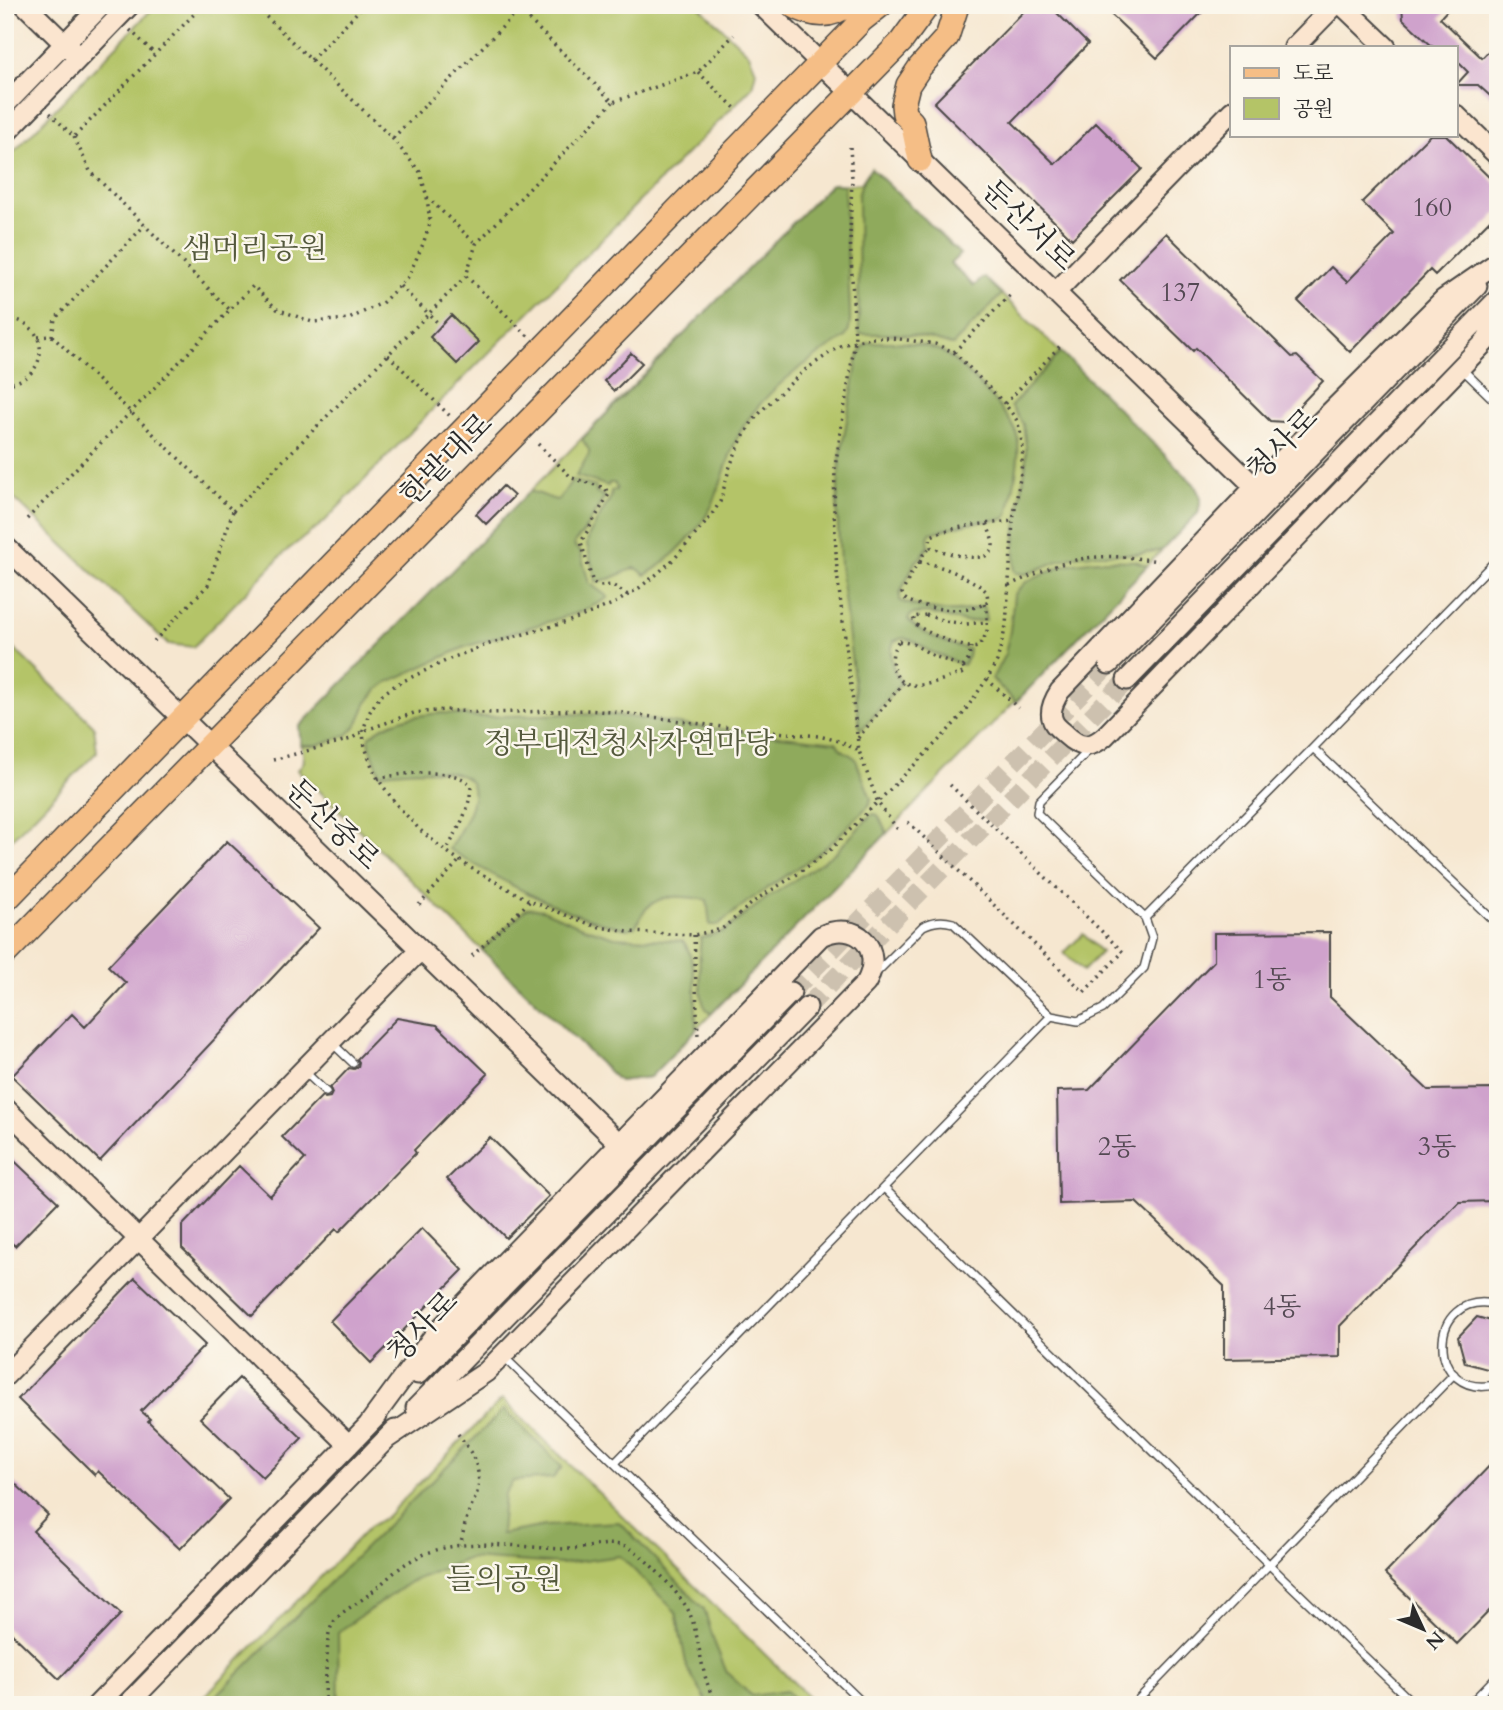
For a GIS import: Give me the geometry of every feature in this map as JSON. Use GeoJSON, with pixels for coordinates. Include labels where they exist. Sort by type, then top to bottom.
{"type":"FeatureCollection","features":[{"type":"Feature","properties":{"kind":"main road"},"geometry":{"type":"LineString","coordinates":[[792,5],[819,15],[861,10]]}},
{"type":"Feature","properties":{"kind":"main road","name":"한밭대로"},"geometry":{"type":"LineString","coordinates":[[5,901],[820,63],[861,10],[881,5]]}},
{"type":"Feature","properties":{"kind":"main road","name":"한밭대로"},"geometry":{"type":"LineString","coordinates":[[5,954],[901,42],[928,5]]}},
{"type":"Feature","properties":{"kind":"main road"},"geometry":{"type":"LineString","coordinates":[[901,42],[958,6]]}},
{"type":"Feature","properties":{"kind":"main road"},"geometry":{"type":"LineString","coordinates":[[920,160],[912,122],[904,114],[903,105],[908,85],[919,67],[947,37],[958,6]]}},
{"type":"Feature","properties":{"kind":"street"},"geometry":{"type":"LineString","coordinates":[[24,5],[79,58]]}},
{"type":"Feature","properties":{"kind":"street"},"geometry":{"type":"LineString","coordinates":[[5,105],[103,5]]}},
{"type":"Feature","properties":{"kind":"street"},"geometry":{"type":"LineString","coordinates":[[5,134],[130,5]]}},
{"type":"Feature","properties":{"kind":"street","name":"둔산서로"},"geometry":{"type":"LineString","coordinates":[[761,5],[1255,487]]}},
{"type":"Feature","properties":{"kind":"street"},"geometry":{"type":"LineString","coordinates":[[1295,46],[1335,5]]}},
{"type":"Feature","properties":{"kind":"street"},"geometry":{"type":"LineString","coordinates":[[1342,5],[1385,46]]}},
{"type":"Feature","properties":{"kind":"street"},"geometry":{"type":"LineString","coordinates":[[1055,293],[1230,113]]}},
{"type":"Feature","properties":{"kind":"street"},"geometry":{"type":"LineString","coordinates":[[1458,117],[1498,156]]}},
{"type":"Feature","properties":{"kind":"street"},"geometry":{"type":"LineString","coordinates":[[1498,264],[1444,299],[1255,487],[1060,691],[1054,701],[1053,722],[1075,744],[1097,743],[1105,737],[1485,342],[1498,320]]}},
{"type":"Feature","properties":{"kind":"street","name":"청사로"},"geometry":{"type":"LineString","coordinates":[[1110,664],[1498,264]]}},
{"type":"Feature","properties":{"kind":"street","name":"청사로"},"geometry":{"type":"LineString","coordinates":[[1126,680],[1498,299]]}},
{"type":"Feature","properties":{"kind":"street","name":"둔산중로"},"geometry":{"type":"LineString","coordinates":[[5,546],[620,1144]]}},
{"type":"Feature","properties":{"kind":"street"},"geometry":{"type":"LineString","coordinates":[[369,1424],[436,1334],[821,936],[840,930],[860,936],[872,953],[873,963],[866,983],[485,1372],[386,1440]]}},
{"type":"Feature","properties":{"kind":"street"},"geometry":{"type":"LineString","coordinates":[[5,1376],[420,950]]}},
{"type":"Feature","properties":{"kind":"street","name":"청사로"},"geometry":{"type":"LineString","coordinates":[[97,1705],[791,992]]}},
{"type":"Feature","properties":{"kind":"street","name":"청사로"},"geometry":{"type":"LineString","coordinates":[[127,1705],[807,1007]]}},
{"type":"Feature","properties":{"kind":"street"},"geometry":{"type":"LineString","coordinates":[[5,1108],[349,1445]]}},
{"type":"Feature","properties":{"kind":"lane"},"geometry":{"type":"LineString","coordinates":[[1460,368],[1498,404]]}},
{"type":"Feature","properties":{"kind":"lane"},"geometry":{"type":"LineString","coordinates":[[1145,918],[1498,558]]}},
{"type":"Feature","properties":{"kind":"lane"},"geometry":{"type":"LineString","coordinates":[[866,983],[923,926],[934,921],[953,923],[1051,1016],[1078,1021],[1103,1009],[1144,968],[1152,938],[1145,918],[1037,813],[1039,801],[1079,758],[1105,737]]}},
{"type":"Feature","properties":{"kind":"lane"},"geometry":{"type":"LineString","coordinates":[[1313,748],[1498,925]]}},
{"type":"Feature","properties":{"kind":"lane"},"geometry":{"type":"LineString","coordinates":[[615,1463],[1051,1016]]}},
{"type":"Feature","properties":{"kind":"lane"},"geometry":{"type":"LineString","coordinates":[[331,1042],[353,1063]]}},
{"type":"Feature","properties":{"kind":"lane"},"geometry":{"type":"LineString","coordinates":[[303,1070],[326,1092]]}},
{"type":"Feature","properties":{"kind":"lane"},"geometry":{"type":"LineString","coordinates":[[884,1188],[1415,1705]]}},
{"type":"Feature","properties":{"kind":"lane"},"geometry":{"type":"LineString","coordinates":[[1498,1305],[1476,1303],[1464,1307],[1447,1324],[1442,1348],[1444,1360],[1461,1381],[1474,1386],[1488,1387],[1498,1384]]}},
{"type":"Feature","properties":{"kind":"lane"},"geometry":{"type":"LineString","coordinates":[[502,1355],[865,1705]]}},
{"type":"Feature","properties":{"kind":"lane"},"geometry":{"type":"LineString","coordinates":[[1132,1705],[1454,1374]]}},
{"type":"Feature","properties":{"kind":"lane"},"geometry":{"type":"LineString","coordinates":[[1469,1705],[1498,1675]]}},
{"type":"Feature","properties":{"kind":"path"},"geometry":{"type":"LineString","coordinates":[[74,136],[204,5]]}},
{"type":"Feature","properties":{"kind":"path"},"geometry":{"type":"LineString","coordinates":[[27,519],[253,286],[277,309],[313,322],[349,318],[382,303],[408,277],[423,244],[429,223],[427,197],[420,173],[392,138],[254,5]]}},
{"type":"Feature","properties":{"kind":"path"},"geometry":{"type":"LineString","coordinates":[[311,60],[364,5]]}},
{"type":"Feature","properties":{"kind":"path"},"geometry":{"type":"LineString","coordinates":[[514,5],[613,102]]}},
{"type":"Feature","properties":{"kind":"path"},"geometry":{"type":"LineString","coordinates":[[392,138],[524,5]]}},
{"type":"Feature","properties":{"kind":"path"},"geometry":{"type":"LineString","coordinates":[[129,29],[155,55]]}},
{"type":"Feature","properties":{"kind":"path"},"geometry":{"type":"LineString","coordinates":[[154,641],[208,585],[233,511],[466,276],[476,244],[613,102],[698,72],[734,35]]}},
{"type":"Feature","properties":{"kind":"path"},"geometry":{"type":"LineString","coordinates":[[698,72],[737,110]]}},
{"type":"Feature","properties":{"kind":"path"},"geometry":{"type":"LineString","coordinates":[[49,111],[74,136],[90,171],[230,310]]}},
{"type":"Feature","properties":{"kind":"path"},"geometry":{"type":"LineString","coordinates":[[850,147],[850,234],[855,341],[835,467],[833,561],[859,751],[878,803],[899,831]]}},
{"type":"Feature","properties":{"kind":"path"},"geometry":{"type":"LineString","coordinates":[[427,197],[476,244]]}},
{"type":"Feature","properties":{"kind":"path"},"geometry":{"type":"LineString","coordinates":[[52,336],[55,319],[145,225]]}},
{"type":"Feature","properties":{"kind":"path"},"geometry":{"type":"LineString","coordinates":[[466,276],[528,336]]}},
{"type":"Feature","properties":{"kind":"path"},"geometry":{"type":"LineString","coordinates":[[399,285],[441,326]]}},
{"type":"Feature","properties":{"kind":"path"},"geometry":{"type":"LineString","coordinates":[[954,352],[1010,295]]}},
{"type":"Feature","properties":{"kind":"path"},"geometry":{"type":"LineString","coordinates":[[5,318],[23,322],[32,328],[38,337],[40,348],[40,359],[35,369],[27,377],[5,384]]}},
{"type":"Feature","properties":{"kind":"path"},"geometry":{"type":"LineString","coordinates":[[38,337],[52,336],[233,511]]}},
{"type":"Feature","properties":{"kind":"path"},"geometry":{"type":"LineString","coordinates":[[872,338],[892,338],[935,344],[954,352],[1005,404],[1020,430],[1023,449],[1013,521],[1006,626],[996,661],[962,715],[830,850],[757,899],[722,929],[694,935],[628,932],[595,926],[530,901],[459,861],[420,830],[397,804],[378,779],[364,743],[363,731],[369,713],[380,696],[397,684],[454,657],[492,643],[567,622],[617,602],[657,574],[675,558],[720,502],[730,466],[752,422],[805,370],[840,346],[872,338]]}},
{"type":"Feature","properties":{"kind":"path"},"geometry":{"type":"LineString","coordinates":[[1005,404],[1061,345]]}},
{"type":"Feature","properties":{"kind":"path"},"geometry":{"type":"LineString","coordinates":[[388,355],[450,416]]}},
{"type":"Feature","properties":{"kind":"path"},"geometry":{"type":"LineString","coordinates":[[538,444],[572,478],[608,491],[609,495],[581,542],[593,583],[612,586],[628,595]]}},
{"type":"Feature","properties":{"kind":"path"},"geometry":{"type":"LineString","coordinates":[[931,547],[932,536],[965,527],[1013,521]]}},
{"type":"Feature","properties":{"kind":"path"},"geometry":{"type":"LineString","coordinates":[[931,547],[954,555],[986,556],[993,547],[987,524]]}},
{"type":"Feature","properties":{"kind":"path"},"geometry":{"type":"LineString","coordinates":[[920,562],[937,566],[982,587],[987,592],[988,601],[965,610],[929,607],[904,598],[902,593],[912,572],[931,547]]}},
{"type":"Feature","properties":{"kind":"path"},"geometry":{"type":"LineString","coordinates":[[1009,585],[1060,564],[1091,557],[1158,561]]}},
{"type":"Feature","properties":{"kind":"path"},"geometry":{"type":"LineString","coordinates":[[984,604],[987,610],[988,628],[976,647],[955,644],[921,628],[913,617],[926,615],[966,624],[987,622]]}},
{"type":"Feature","properties":{"kind":"path"},"geometry":{"type":"LineString","coordinates":[[963,667],[934,656],[913,644],[899,641],[893,652],[893,667],[903,683],[919,685],[961,674],[965,671],[963,667],[969,659],[971,647]]}},
{"type":"Feature","properties":{"kind":"path"},"geometry":{"type":"LineString","coordinates":[[987,679],[1017,708]]}},
{"type":"Feature","properties":{"kind":"path"},"geometry":{"type":"LineString","coordinates":[[857,739],[903,683]]}},
{"type":"Feature","properties":{"kind":"path"},"geometry":{"type":"LineString","coordinates":[[273,760],[351,739],[363,731],[414,713],[445,710],[485,713],[586,710],[624,713],[722,727],[819,736],[839,741],[859,751]]}},
{"type":"Feature","properties":{"kind":"path"},"geometry":{"type":"LineString","coordinates":[[716,720],[722,727]]}},
{"type":"Feature","properties":{"kind":"path"},"geometry":{"type":"LineString","coordinates":[[378,779],[389,775],[428,773],[466,780],[471,786],[470,800],[446,851]]}},
{"type":"Feature","properties":{"kind":"path"},"geometry":{"type":"LineString","coordinates":[[908,822],[1084,992],[1123,952],[947,782]]}},
{"type":"Feature","properties":{"kind":"path"},"geometry":{"type":"LineString","coordinates":[[419,905],[459,861]]}},
{"type":"Feature","properties":{"kind":"path"},"geometry":{"type":"LineString","coordinates":[[472,956],[530,901]]}},
{"type":"Feature","properties":{"kind":"path"},"geometry":{"type":"LineString","coordinates":[[694,935],[698,1037]]}},
{"type":"Feature","properties":{"kind":"path"},"geometry":{"type":"LineString","coordinates":[[457,1434],[472,1453],[478,1477],[477,1493],[465,1521],[460,1545]]}},
{"type":"Feature","properties":{"kind":"path"},"geometry":{"type":"LineString","coordinates":[[324,1705],[330,1629],[338,1616],[413,1559],[435,1550],[460,1545],[519,1545],[566,1549],[620,1545],[633,1550],[674,1590],[689,1612],[704,1674],[717,1705]]}},
{"type":"Feature","properties":{"kind":"green space","name":"샘머리공원"},"geometry":{"type":"Polygon","coordinates":[[[156,5],[698,5],[749,54],[756,71],[752,87],[728,112],[324,522],[285,552],[193,647],[168,644],[5,490],[5,161],[156,5]]]}},
{"type":"Feature","properties":{"kind":"green space","name":"정부대전청사자연마당"},"geometry":{"type":"Polygon","coordinates":[[[871,168],[960,254],[950,264],[974,286],[984,277],[1194,484],[1201,498],[1198,513],[650,1077],[619,1081],[298,770],[304,761],[299,727],[832,183],[861,183],[871,168]]]}},
{"type":"Feature","properties":{"kind":"green space"},"geometry":{"type":"Polygon","coordinates":[[[871,168],[960,254],[950,264],[974,286],[984,277],[1002,294],[953,345],[910,335],[859,332],[858,195],[871,168]]]}},
{"type":"Feature","properties":{"kind":"green space"},"geometry":{"type":"Polygon","coordinates":[[[832,183],[844,185],[850,319],[845,338],[792,375],[756,409],[737,439],[711,507],[696,530],[666,561],[645,575],[634,568],[596,582],[587,544],[589,535],[611,497],[611,491],[617,488],[614,483],[609,483],[608,486],[576,476],[589,454],[582,439],[832,183]]]}},
{"type":"Feature","properties":{"kind":"green space"},"geometry":{"type":"Polygon","coordinates":[[[895,342],[931,347],[957,363],[995,401],[1013,426],[1017,435],[1018,453],[1008,515],[1004,519],[970,523],[930,533],[929,546],[915,562],[900,593],[900,601],[931,609],[963,611],[983,606],[986,620],[965,622],[928,613],[912,614],[908,619],[927,634],[969,649],[968,657],[963,665],[929,651],[914,641],[903,638],[894,641],[892,663],[901,683],[862,729],[840,565],[837,504],[840,459],[858,358],[863,347],[869,343],[895,342]]]}},
{"type":"Feature","properties":{"kind":"green space"},"geometry":{"type":"Polygon","coordinates":[[[1061,352],[1194,484],[1201,498],[1198,513],[1162,550],[1138,554],[1075,556],[1027,574],[1016,573],[1016,529],[1026,446],[1023,424],[1011,406],[1061,352]]]}},
{"type":"Feature","properties":{"kind":"green space"},"geometry":{"type":"Polygon","coordinates":[[[572,480],[596,487],[596,493],[605,496],[574,543],[580,551],[589,583],[608,597],[580,612],[465,647],[388,682],[376,691],[366,704],[357,725],[347,735],[317,745],[301,745],[299,727],[529,492],[559,500],[572,480]]]}},
{"type":"Feature","properties":{"kind":"green space"},"geometry":{"type":"Polygon","coordinates":[[[1097,560],[1136,561],[1147,566],[1016,702],[992,679],[1005,654],[1014,595],[1026,582],[1062,566],[1097,560]]]}},
{"type":"Feature","properties":{"kind":"green space"},"geometry":{"type":"Polygon","coordinates":[[[5,640],[94,726],[97,752],[5,846],[5,640]]]}},
{"type":"Feature","properties":{"kind":"green space"},"geometry":{"type":"Polygon","coordinates":[[[443,713],[480,717],[616,715],[836,742],[841,749],[855,758],[871,798],[870,804],[812,858],[718,925],[710,925],[707,900],[675,897],[653,903],[645,910],[635,927],[627,929],[580,915],[535,897],[449,849],[466,820],[472,803],[473,788],[469,780],[459,775],[432,770],[380,774],[369,737],[394,722],[443,713]]]}},
{"type":"Feature","properties":{"kind":"green space"},"geometry":{"type":"Polygon","coordinates":[[[875,814],[887,833],[711,1014],[704,1005],[701,991],[701,938],[723,932],[764,900],[822,862],[875,814]]]}},
{"type":"Feature","properties":{"kind":"green space"},"geometry":{"type":"Polygon","coordinates":[[[530,908],[543,910],[582,927],[615,937],[683,941],[688,949],[693,971],[696,1030],[650,1077],[619,1081],[482,950],[530,908]]]}},
{"type":"Feature","properties":{"kind":"green space"},"geometry":{"type":"Polygon","coordinates":[[[1083,934],[1101,952],[1083,971],[1064,953],[1083,934]]]}},
{"type":"Feature","properties":{"kind":"green space","name":"들의공원"},"geometry":{"type":"Polygon","coordinates":[[[502,1399],[817,1705],[196,1705],[369,1527],[386,1517],[502,1399]]]}},
{"type":"Feature","properties":{"kind":"green space"},"geometry":{"type":"Polygon","coordinates":[[[504,1409],[562,1467],[553,1478],[513,1481],[504,1495],[501,1534],[545,1526],[619,1522],[704,1609],[727,1673],[752,1696],[786,1691],[799,1705],[709,1705],[687,1668],[676,1612],[620,1556],[561,1564],[469,1558],[410,1582],[338,1632],[339,1705],[207,1705],[504,1409]]]}},
{"type":"Feature","properties":{"kind":"building"},"geometry":{"type":"Polygon","coordinates":[[[1030,5],[1049,5],[1088,44],[1012,122],[1055,164],[1096,123],[1142,169],[1072,239],[934,103],[1030,5]]]}},
{"type":"Feature","properties":{"kind":"building"},"geometry":{"type":"Polygon","coordinates":[[[1101,5],[1209,5],[1157,58],[1101,5]]]}},
{"type":"Feature","properties":{"kind":"building"},"geometry":{"type":"Polygon","coordinates":[[[1402,5],[1452,5],[1440,18],[1482,58],[1498,41],[1498,103],[1478,85],[1458,85],[1468,72],[1458,62],[1458,46],[1432,46],[1403,19],[1402,5]]]}},
{"type":"Feature","properties":{"kind":"building"},"geometry":{"type":"Polygon","coordinates":[[[1429,136],[1447,136],[1498,186],[1498,212],[1435,275],[1430,270],[1350,352],[1298,301],[1331,267],[1347,282],[1394,234],[1362,202],[1429,136]]]}},
{"type":"Feature","properties":{"kind":"building"},"geometry":{"type":"Polygon","coordinates":[[[1166,233],[1292,357],[1297,356],[1323,381],[1284,422],[1270,421],[1196,348],[1193,351],[1120,280],[1166,233]]]}},
{"type":"Feature","properties":{"kind":"building"},"geometry":{"type":"Polygon","coordinates":[[[451,315],[479,342],[457,364],[430,337],[451,315]]]}},
{"type":"Feature","properties":{"kind":"building"},"geometry":{"type":"Polygon","coordinates":[[[631,353],[642,363],[614,391],[604,381],[631,353]]]}},
{"type":"Feature","properties":{"kind":"building"},"geometry":{"type":"Polygon","coordinates":[[[503,486],[514,496],[486,524],[476,514],[503,486]]]}},
{"type":"Feature","properties":{"kind":"building"},"geometry":{"type":"Polygon","coordinates":[[[227,841],[319,928],[100,1161],[12,1076],[72,1014],[85,1027],[126,983],[108,966],[227,841]]]}},
{"type":"Feature","properties":{"kind":"building"},"geometry":{"type":"Polygon","coordinates":[[[1330,932],[1330,997],[1428,1090],[1494,1089],[1495,1201],[1459,1202],[1340,1326],[1340,1357],[1224,1359],[1224,1286],[1136,1202],[1059,1204],[1057,1091],[1089,1090],[1214,961],[1214,933],[1330,932]]]}},
{"type":"Feature","properties":{"kind":"building"},"geometry":{"type":"Polygon","coordinates":[[[397,1018],[437,1025],[488,1074],[339,1232],[336,1229],[252,1316],[182,1248],[182,1226],[239,1166],[270,1196],[305,1159],[282,1137],[322,1096],[330,1097],[330,1088],[349,1068],[358,1067],[357,1059],[397,1018]]]}},
{"type":"Feature","properties":{"kind":"building"},"geometry":{"type":"Polygon","coordinates":[[[490,1137],[549,1196],[506,1238],[447,1179],[490,1137]]]}},
{"type":"Feature","properties":{"kind":"building"},"geometry":{"type":"Polygon","coordinates":[[[5,1152],[58,1202],[15,1246],[5,1237],[5,1152]]]}},
{"type":"Feature","properties":{"kind":"building"},"geometry":{"type":"Polygon","coordinates":[[[422,1228],[463,1270],[371,1363],[330,1321],[422,1228]]]}},
{"type":"Feature","properties":{"kind":"building"},"geometry":{"type":"Polygon","coordinates":[[[135,1278],[205,1345],[141,1411],[150,1419],[148,1421],[229,1499],[180,1549],[98,1471],[95,1475],[18,1399],[135,1278]]]}},
{"type":"Feature","properties":{"kind":"building"},"geometry":{"type":"Polygon","coordinates":[[[1477,1317],[1498,1323],[1498,1363],[1491,1370],[1465,1363],[1458,1337],[1477,1317]]]}},
{"type":"Feature","properties":{"kind":"building"},"geometry":{"type":"Polygon","coordinates":[[[239,1378],[302,1438],[263,1478],[200,1418],[239,1378]]]}},
{"type":"Feature","properties":{"kind":"building"},"geometry":{"type":"Polygon","coordinates":[[[1498,1457],[1498,1602],[1457,1644],[1385,1574],[1498,1457]]]}},
{"type":"Feature","properties":{"kind":"building"},"geometry":{"type":"Polygon","coordinates":[[[5,1474],[48,1515],[33,1531],[121,1614],[59,1679],[5,1627],[5,1474]]]}},
{"type":"Feature","properties":{"kind":"tunnel"},"geometry":{"type":"LineString","coordinates":[[791,992],[1109,664]]}},
{"type":"Feature","properties":{"kind":"tunnel"},"geometry":{"type":"LineString","coordinates":[[807,1007],[1127,680]]}}]}
